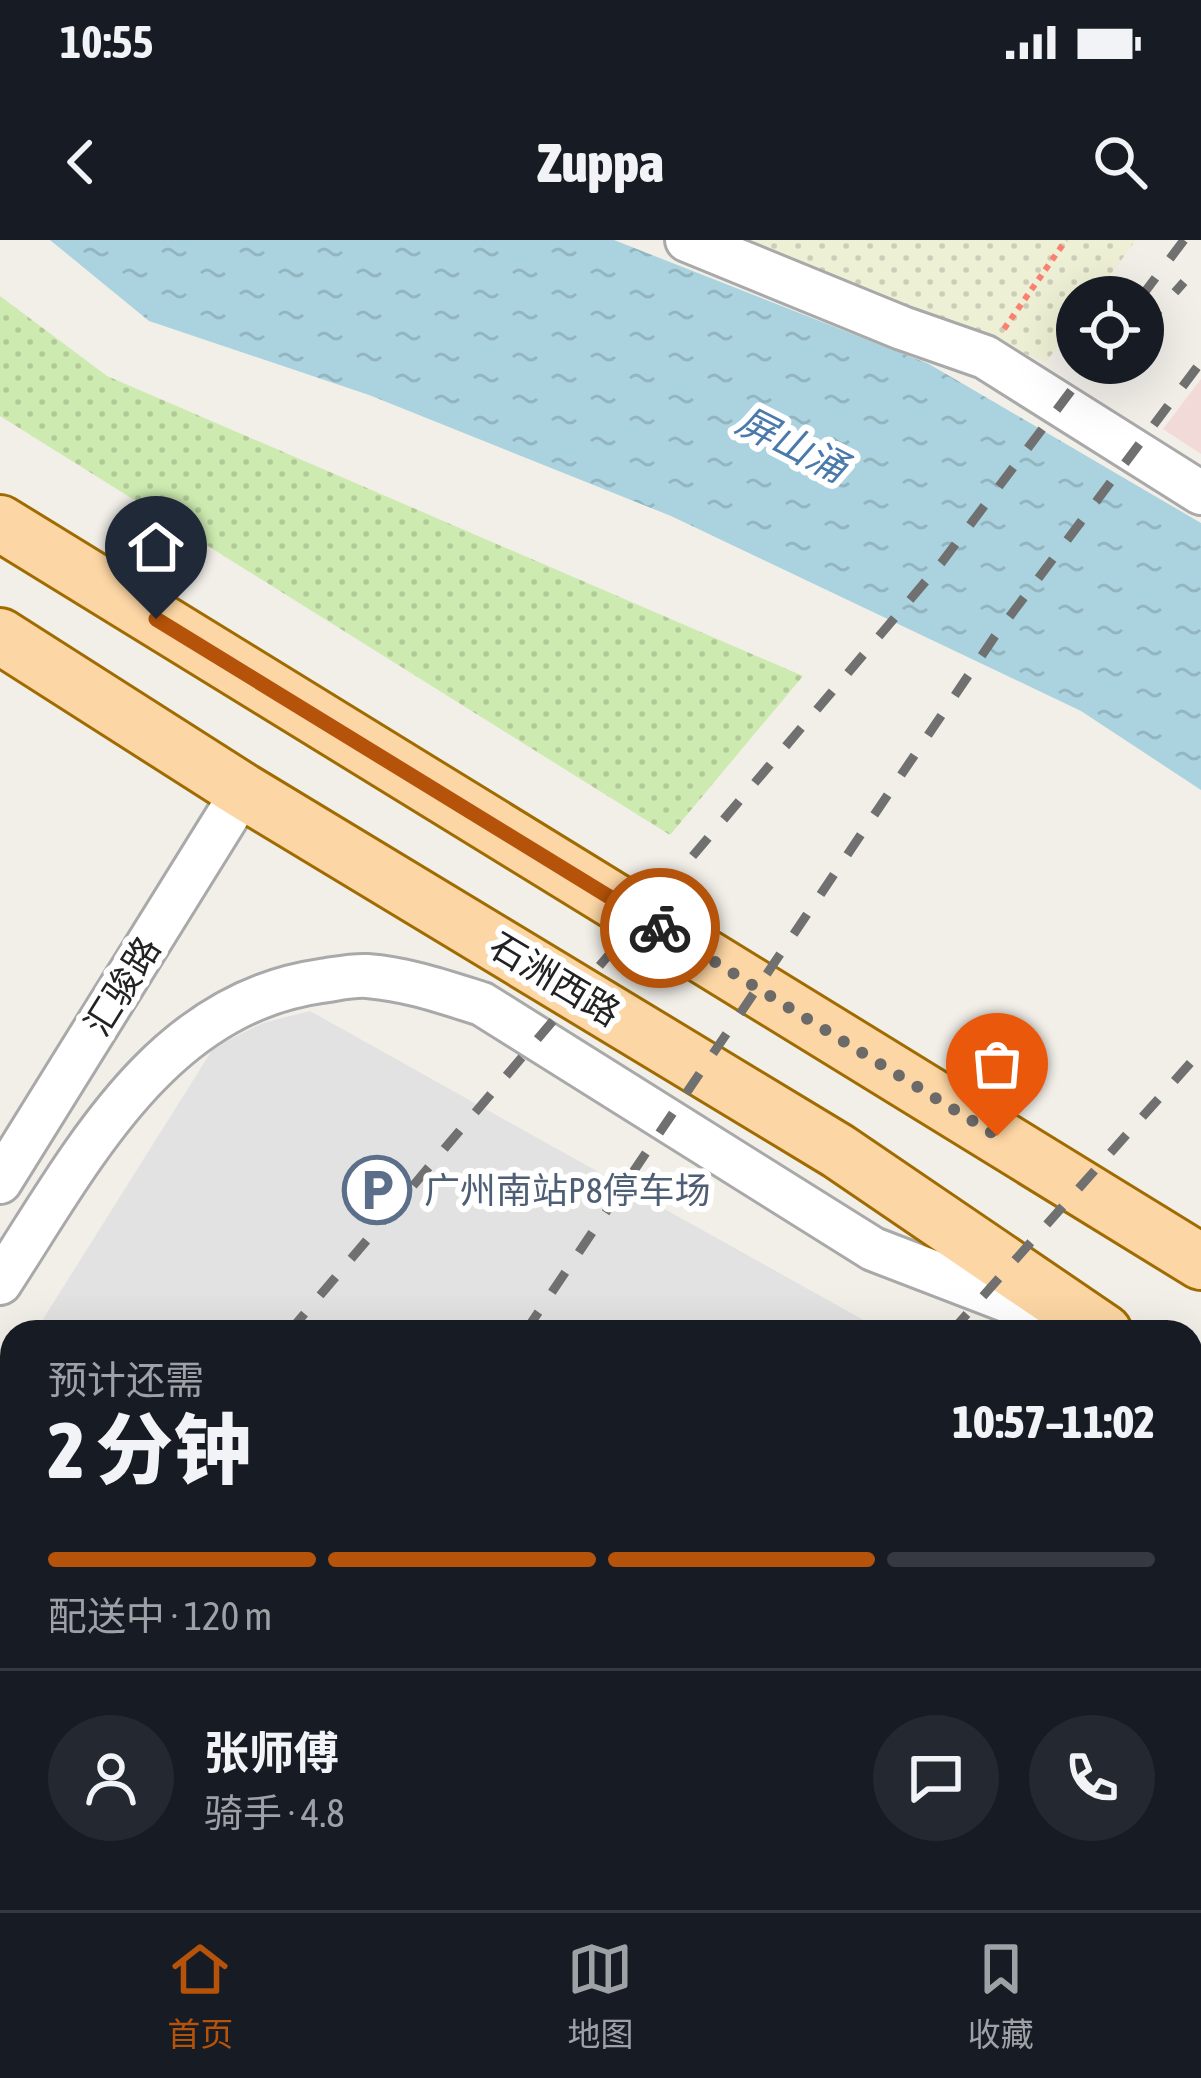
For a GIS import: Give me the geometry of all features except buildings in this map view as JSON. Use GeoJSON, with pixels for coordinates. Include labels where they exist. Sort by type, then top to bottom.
{"type":"FeatureCollection","features":[{"type":"Feature","properties":{"kind":"main road"},"geometry":{"type":"LineString","coordinates":[[0,523],[1201,1262]]}},
{"type":"Feature","properties":{"kind":"main road","name":"石洲西路"},"geometry":{"type":"LineString","coordinates":[[0,636],[243,790],[838,1151],[1086,1320]]}},
{"type":"Feature","properties":{"kind":"street"},"geometry":{"type":"LineString","coordinates":[[687,240],[985,357],[1201,493]]}},
{"type":"Feature","properties":{"kind":"street","name":"汇骏路"},"geometry":{"type":"LineString","coordinates":[[0,1182],[243,790]]}},
{"type":"Feature","properties":{"kind":"street"},"geometry":{"type":"LineString","coordinates":[[0,1282],[117,1107],[165,1054],[240,1005],[290,986],[362,975],[418,983],[482,1004],[873,1249],[1052,1320]]}},
{"type":"Feature","properties":{"kind":"path"},"geometry":{"type":"LineString","coordinates":[[985,357],[1066,240]]}},
{"type":"Feature","properties":{"kind":"shaded area"},"geometry":{"type":"Polygon","coordinates":[[[1201,379],[1201,454],[1163,429],[1201,379]]]}},
{"type":"Feature","properties":{"kind":"shaded area","name":"广州南站P8停车场"},"geometry":{"type":"Polygon","coordinates":[[[310,1011],[864,1320],[43,1320],[214,1047],[263,1023],[310,1011]]]}},
{"type":"Feature","properties":{"kind":"green space"},"geometry":{"type":"Polygon","coordinates":[[[743,240],[1136,240],[1109,276],[1056,276],[1056,348],[1046,362],[743,240]]]}},
{"type":"Feature","properties":{"kind":"green space"},"geometry":{"type":"Polygon","coordinates":[[[0,296],[107,376],[803,676],[670,835],[0,416],[0,296]]]}},
{"type":"Feature","properties":{"kind":"water","name":"屏山涌"},"geometry":{"type":"Polygon","coordinates":[[[50,240],[614,240],[929,364],[1201,523],[1201,790],[1081,711],[671,516],[369,395],[149,321],[50,240]]]}},
{"type":"Feature","properties":{"kind":"railway"},"geometry":{"type":"LineString","coordinates":[[1157,276],[1184,240]]}},
{"type":"Feature","properties":{"kind":"railway"},"geometry":{"type":"LineString","coordinates":[[1164,304],[1184,282]]}},
{"type":"Feature","properties":{"kind":"railway"},"geometry":{"type":"LineString","coordinates":[[533,1320],[995,636],[1201,362]]}},
{"type":"Feature","properties":{"kind":"railway"},"geometry":{"type":"LineString","coordinates":[[299,1320],[942,562],[1076,384]]}},
{"type":"Feature","properties":{"kind":"railway"},"geometry":{"type":"LineString","coordinates":[[962,1320],[1201,1051]]}},
{"type":"Feature","properties":{"kind":"way so far"},"geometry":{"type":"LineString","coordinates":[[660,928],[997,1136]]}},
{"type":"Feature","properties":{"kind":"place","name":"广州南站P8停车场"},"geometry":{"type":"Point","coordinates":[377,1190]}},
{"type":"Feature","properties":{"kind":"route"},"geometry":{"type":"LineString","coordinates":[[156,619],[660,928]]}}]}
